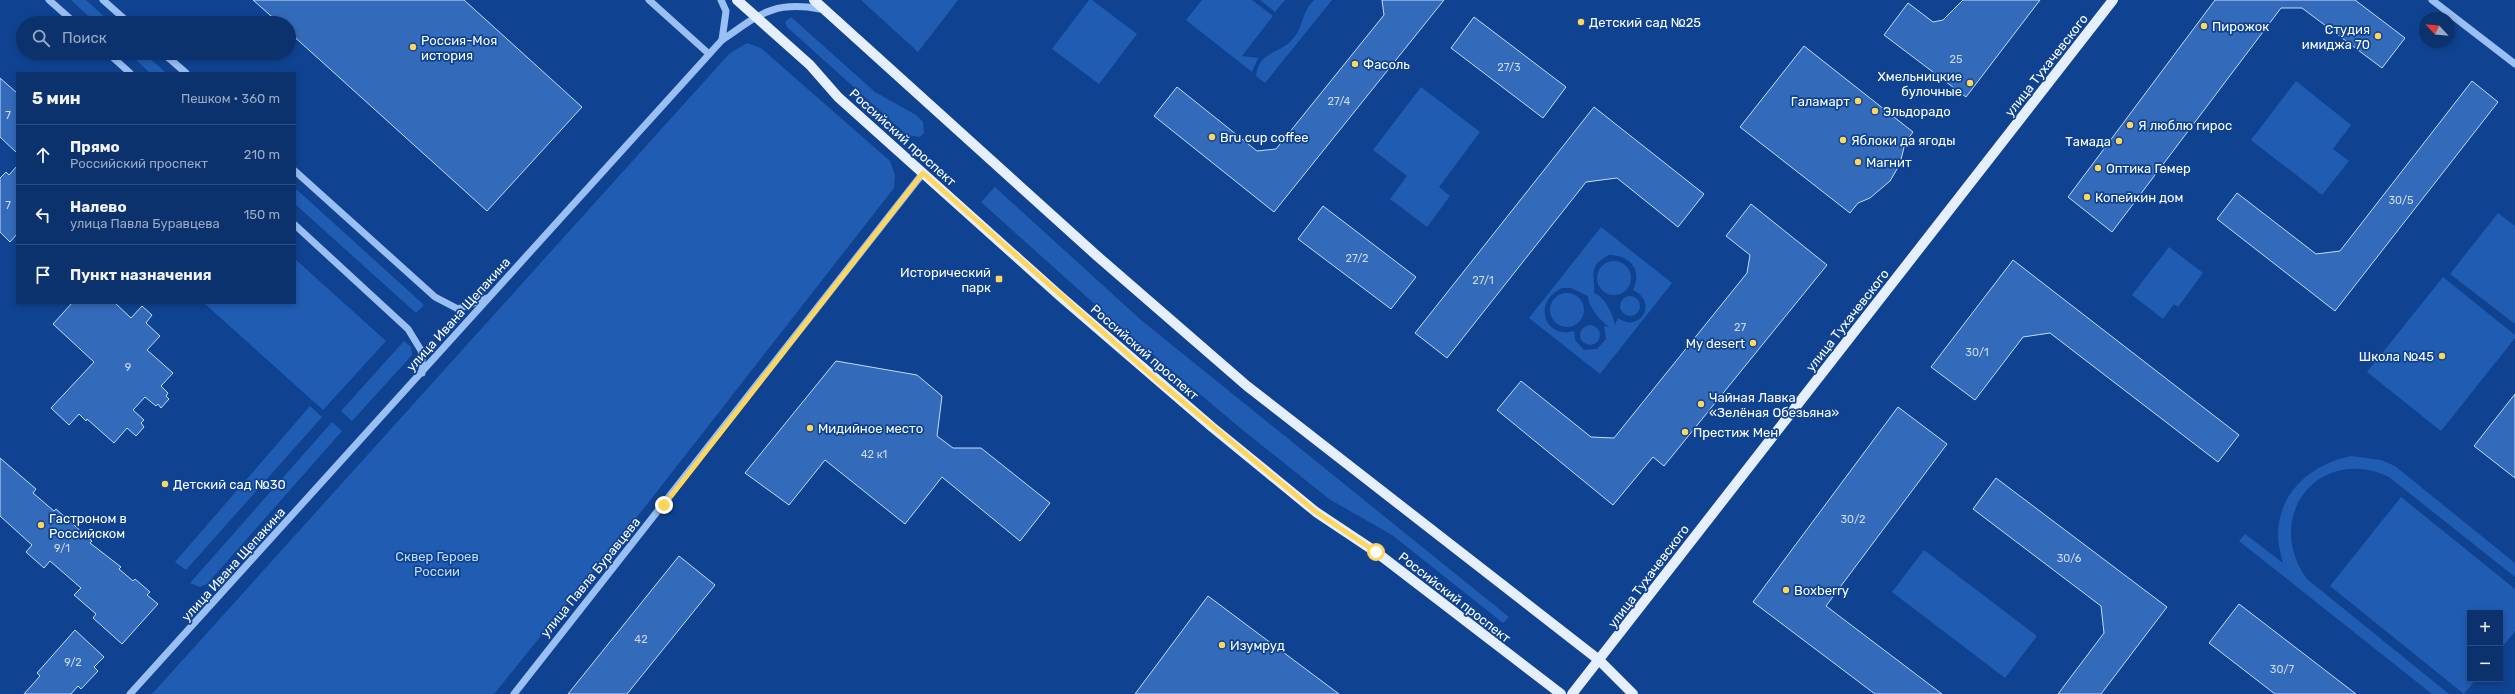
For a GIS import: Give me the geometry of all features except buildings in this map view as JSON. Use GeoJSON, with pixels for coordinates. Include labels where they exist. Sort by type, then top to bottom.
{"type":"FeatureCollection","features":[{"type":"Feature","properties":{"kind":"main road","name":"Российский проспект"},"geometry":{"type":"LineString","coordinates":[[737,0],[810,65],[838,97],[1158,381],[1310,507],[1376,552],[1561,694]]}},
{"type":"Feature","properties":{"kind":"main road"},"geometry":{"type":"LineString","coordinates":[[814,0],[1090,250],[1246,386],[1599,660],[1633,694]]}},
{"type":"Feature","properties":{"kind":"main road","name":"улица Тухачевского"},"geometry":{"type":"LineString","coordinates":[[1572,694],[2113,0]]}},
{"type":"Feature","properties":{"kind":"street"},"geometry":{"type":"LineString","coordinates":[[49,0],[67,16]]}},
{"type":"Feature","properties":{"kind":"street"},"geometry":{"type":"LineString","coordinates":[[103,0],[121,16]]}},
{"type":"Feature","properties":{"kind":"street"},"geometry":{"type":"LineString","coordinates":[[649,0],[709,54]]}},
{"type":"Feature","properties":{"kind":"street"},"geometry":{"type":"LineString","coordinates":[[721,0],[726,11],[722,40]]}},
{"type":"Feature","properties":{"kind":"street","name":"улица Ивана Щепакина"},"geometry":{"type":"LineString","coordinates":[[130,694],[722,40],[742,27],[754,15],[780,0],[806,2],[828,12]]}},
{"type":"Feature","properties":{"kind":"street"},"geometry":{"type":"LineString","coordinates":[[2432,0],[2515,64]]}},
{"type":"Feature","properties":{"kind":"street"},"geometry":{"type":"LineString","coordinates":[[116,60],[129,72]]}},
{"type":"Feature","properties":{"kind":"street"},"geometry":{"type":"LineString","coordinates":[[172,60],[185,72]]}},
{"type":"Feature","properties":{"kind":"street"},"geometry":{"type":"LineString","coordinates":[[296,171],[436,297],[458,309],[489,297]]}},
{"type":"Feature","properties":{"kind":"street","name":"улица Павла Буравцева"},"geometry":{"type":"LineString","coordinates":[[514,694],[923,173]]}},
{"type":"Feature","properties":{"kind":"street"},"geometry":{"type":"LineString","coordinates":[[296,226],[408,329],[422,352],[422,373]]}},
{"type":"Feature","properties":{"kind":"green space"},"geometry":{"type":"Polygon","coordinates":[[[71,0],[86,0],[103,16],[88,16],[71,0]]]}},
{"type":"Feature","properties":{"kind":"green space"},"geometry":{"type":"Polygon","coordinates":[[[861,0],[958,0],[918,52],[861,0]]]}},
{"type":"Feature","properties":{"kind":"green space"},"geometry":{"type":"Polygon","coordinates":[[[1089,0],[1092,0],[1137,34],[1099,84],[1052,49],[1089,0]]]}},
{"type":"Feature","properties":{"kind":"green space"},"geometry":{"type":"Polygon","coordinates":[[[1202,0],[1252,0],[1273,16],[1242,56],[1258,58],[1252,72],[1186,20],[1202,0]]]}},
{"type":"Feature","properties":{"kind":"green space"},"geometry":{"type":"Polygon","coordinates":[[[1260,0],[1285,0],[1275,12],[1260,0]]]}},
{"type":"Feature","properties":{"kind":"green space"},"geometry":{"type":"Polygon","coordinates":[[[1314,0],[1332,0],[1265,83],[1256,76],[1261,62],[1265,57],[1287,45],[1296,36],[1307,9],[1314,0]]]}},
{"type":"Feature","properties":{"kind":"green space"},"geometry":{"type":"Polygon","coordinates":[[[791,17],[875,92],[916,115],[923,122],[924,133],[920,137],[907,135],[787,27],[785,22],[791,17]]]}},
{"type":"Feature","properties":{"kind":"green space","name":"Сквер Героев России"},"geometry":{"type":"Polygon","coordinates":[[[747,43],[761,48],[890,161],[895,175],[894,188],[648,503],[494,694],[152,694],[729,54],[747,43]]]}},
{"type":"Feature","properties":{"kind":"green space"},"geometry":{"type":"Polygon","coordinates":[[[136,60],[152,60],[165,72],[149,72],[136,60]]]}},
{"type":"Feature","properties":{"kind":"green space"},"geometry":{"type":"Polygon","coordinates":[[[2296,81],[2351,125],[2333,149],[2349,161],[2322,195],[2251,140],[2296,81]]]}},
{"type":"Feature","properties":{"kind":"green space"},"geometry":{"type":"Polygon","coordinates":[[[1421,87],[1480,132],[1439,187],[1450,196],[1427,227],[1390,199],[1407,176],[1373,150],[1421,87]]]}},
{"type":"Feature","properties":{"kind":"green space"},"geometry":{"type":"Polygon","coordinates":[[[995,187],[1141,320],[1509,617],[1503,623],[1392,535],[1329,499],[1239,427],[1118,325],[981,202],[995,187]]]}},
{"type":"Feature","properties":{"kind":"green space"},"geometry":{"type":"Polygon","coordinates":[[[296,189],[424,305],[416,313],[296,205],[296,189]]]}},
{"type":"Feature","properties":{"kind":"green space"},"geometry":{"type":"Polygon","coordinates":[[[2498,213],[2515,226],[2515,324],[2450,274],[2498,213]]]}},
{"type":"Feature","properties":{"kind":"green space"},"geometry":{"type":"Polygon","coordinates":[[[1601,227],[1672,283],[1600,374],[1529,318],[1601,227]],[[1609,255],[1597,263],[1595,268],[1594,293],[1602,298],[1608,306],[1615,325],[1618,318],[1626,322],[1633,322],[1644,314],[1645,308],[1645,302],[1641,295],[1633,290],[1636,283],[1635,270],[1633,265],[1623,258],[1609,255]],[[1562,288],[1553,294],[1547,301],[1545,310],[1549,325],[1555,330],[1564,332],[1574,331],[1575,340],[1584,350],[1597,349],[1606,339],[1604,326],[1609,327],[1602,321],[1590,305],[1588,296],[1571,288],[1562,288]]]}},
{"type":"Feature","properties":{"kind":"green space"},"geometry":{"type":"Polygon","coordinates":[[[2169,247],[2203,273],[2178,307],[2174,304],[2163,319],[2132,295],[2169,247]]]}},
{"type":"Feature","properties":{"kind":"green space"},"geometry":{"type":"Polygon","coordinates":[[[296,260],[386,341],[323,410],[205,304],[296,304],[296,260]]]}},
{"type":"Feature","properties":{"kind":"green space"},"geometry":{"type":"Polygon","coordinates":[[[1614,261],[1626,266],[1631,278],[1626,290],[1614,295],[1602,290],[1597,278],[1602,266],[1614,261]]]}},
{"type":"Feature","properties":{"kind":"green space"},"geometry":{"type":"Polygon","coordinates":[[[2443,277],[2515,335],[2515,338],[2441,431],[2367,372],[2443,277]]]}},
{"type":"Feature","properties":{"kind":"green space"},"geometry":{"type":"Polygon","coordinates":[[[1567,293],[1579,298],[1584,310],[1579,322],[1567,327],[1555,322],[1550,310],[1555,298],[1567,293]]]}},
{"type":"Feature","properties":{"kind":"green space"},"geometry":{"type":"Polygon","coordinates":[[[1626,296],[1634,296],[1640,302],[1640,310],[1634,316],[1626,316],[1620,310],[1620,302],[1626,296]]]}},
{"type":"Feature","properties":{"kind":"green space"},"geometry":{"type":"Polygon","coordinates":[[[1586,325],[1594,325],[1600,331],[1600,339],[1594,345],[1586,345],[1580,339],[1580,331],[1586,325]]]}},
{"type":"Feature","properties":{"kind":"green space"},"geometry":{"type":"Polygon","coordinates":[[[404,341],[411,347],[412,355],[352,421],[341,411],[404,341]]]}},
{"type":"Feature","properties":{"kind":"green space"},"geometry":{"type":"Polygon","coordinates":[[[310,406],[322,417],[186,570],[175,562],[310,406]]]}},
{"type":"Feature","properties":{"kind":"green space"},"geometry":{"type":"Polygon","coordinates":[[[332,422],[342,431],[207,584],[200,587],[190,583],[332,422]]]}},
{"type":"Feature","properties":{"kind":"green space"},"geometry":{"type":"Polygon","coordinates":[[[2351,456],[2381,460],[2395,466],[2515,563],[2515,577],[2389,477],[2364,469],[2340,470],[2320,478],[2305,492],[2295,511],[2291,532],[2295,555],[2307,579],[2449,694],[2432,694],[2239,541],[2245,534],[2283,563],[2278,535],[2284,506],[2291,493],[2300,482],[2311,473],[2337,460],[2351,456]]]}},
{"type":"Feature","properties":{"kind":"green space"},"geometry":{"type":"Polygon","coordinates":[[[2401,497],[2515,589],[2515,631],[2503,646],[2503,610],[2467,610],[2467,682],[2474,682],[2464,694],[2330,586],[2401,497]]]}},
{"type":"Feature","properties":{"kind":"green space"},"geometry":{"type":"Polygon","coordinates":[[[1924,550],[2037,636],[2005,678],[1892,592],[1924,550]]]}},
{"type":"Feature","properties":{"kind":"place","name":"Детский сад №25"},"geometry":{"type":"Point","coordinates":[1581,22]}},
{"type":"Feature","properties":{"kind":"place","name":"Пирожок"},"geometry":{"type":"Point","coordinates":[2204,26]}},
{"type":"Feature","properties":{"kind":"place","name":"Студия имиджа 70"},"geometry":{"type":"Point","coordinates":[2378,36]}},
{"type":"Feature","properties":{"kind":"place","name":"Россия-Моя история"},"geometry":{"type":"Point","coordinates":[413,47]}},
{"type":"Feature","properties":{"kind":"place","name":"Фасоль"},"geometry":{"type":"Point","coordinates":[1355,64]}},
{"type":"Feature","properties":{"kind":"place","name":"Хмельницкие булочные"},"geometry":{"type":"Point","coordinates":[1970,83]}},
{"type":"Feature","properties":{"kind":"place","name":"Галамарт"},"geometry":{"type":"Point","coordinates":[1858,101]}},
{"type":"Feature","properties":{"kind":"place","name":"Эльдорадо"},"geometry":{"type":"Point","coordinates":[1875,111]}},
{"type":"Feature","properties":{"kind":"place","name":"Я люблю гирос"},"geometry":{"type":"Point","coordinates":[2130,125]}},
{"type":"Feature","properties":{"kind":"place","name":"Bru cup coffee"},"geometry":{"type":"Point","coordinates":[1212,137]}},
{"type":"Feature","properties":{"kind":"place","name":"Яблоки да ягоды"},"geometry":{"type":"Point","coordinates":[1843,140]}},
{"type":"Feature","properties":{"kind":"place","name":"Тамада"},"geometry":{"type":"Point","coordinates":[2119,141]}},
{"type":"Feature","properties":{"kind":"place","name":"Магнит"},"geometry":{"type":"Point","coordinates":[1858,162]}},
{"type":"Feature","properties":{"kind":"place","name":"Оптика Гемер"},"geometry":{"type":"Point","coordinates":[2098,168]}},
{"type":"Feature","properties":{"kind":"place","name":"Копейкин дом"},"geometry":{"type":"Point","coordinates":[2087,197]}},
{"type":"Feature","properties":{"kind":"place","name":"Исторический парк"},"geometry":{"type":"Point","coordinates":[999,279]}},
{"type":"Feature","properties":{"kind":"place","name":"My desert"},"geometry":{"type":"Point","coordinates":[1753,343]}},
{"type":"Feature","properties":{"kind":"place","name":"Школа №45"},"geometry":{"type":"Point","coordinates":[2442,356]}},
{"type":"Feature","properties":{"kind":"place","name":"Чайная Лавка «Зелёная Обезьяна»"},"geometry":{"type":"Point","coordinates":[1701,404]}},
{"type":"Feature","properties":{"kind":"place","name":"Мидийное место"},"geometry":{"type":"Point","coordinates":[810,428]}},
{"type":"Feature","properties":{"kind":"place","name":"Престиж Мен"},"geometry":{"type":"Point","coordinates":[1685,432]}},
{"type":"Feature","properties":{"kind":"place","name":"Детский сад №30"},"geometry":{"type":"Point","coordinates":[165,484]}},
{"type":"Feature","properties":{"kind":"place","name":"Гастроном в Российском"},"geometry":{"type":"Point","coordinates":[41,525]}},
{"type":"Feature","properties":{"kind":"place","name":"Boxberry"},"geometry":{"type":"Point","coordinates":[1786,590]}},
{"type":"Feature","properties":{"kind":"place","name":"Изумруд"},"geometry":{"type":"Point","coordinates":[1222,645]}},
{"type":"Feature","properties":{"kind":"route"},"geometry":{"type":"LineString","coordinates":[[664,505],[923,173],[1060,296],[1212,427],[1316,512],[1376,552]]}}]}
